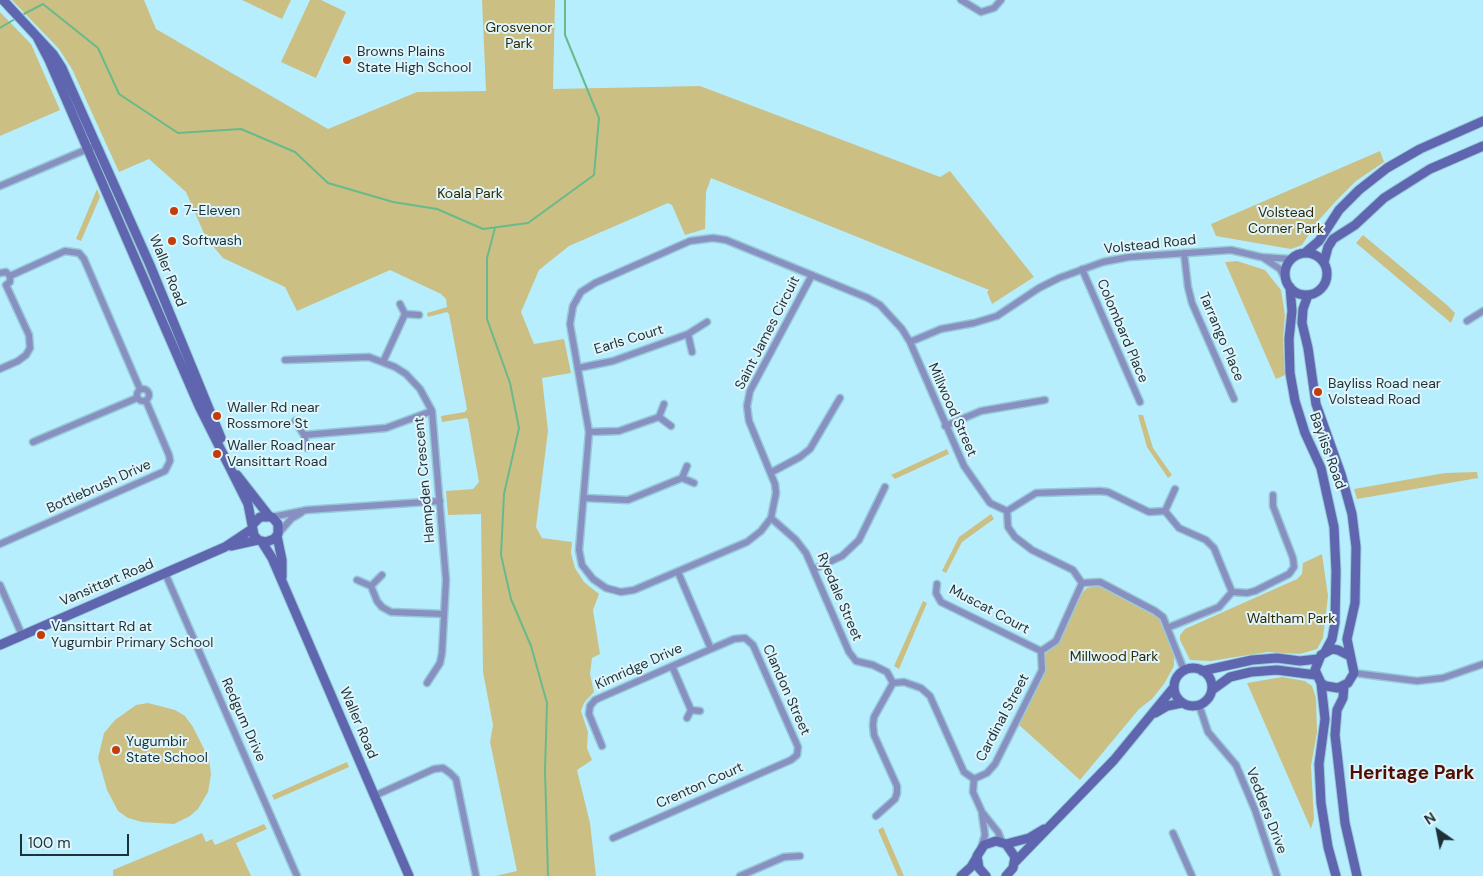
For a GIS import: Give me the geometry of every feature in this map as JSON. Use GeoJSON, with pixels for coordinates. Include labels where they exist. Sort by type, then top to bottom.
{"type":"FeatureCollection","features":[{"type":"Feature","properties":{"kind":"street","name":"Waller Road"},"geometry":{"type":"LineString","coordinates":[[3,0],[53,54],[62,68],[126,237],[236,473],[270,517],[278,524],[282,560],[281,582]]}},
{"type":"Feature","properties":{"kind":"street"},"geometry":{"type":"LineString","coordinates":[[961,0],[982,12],[994,8],[1001,0]]}},
{"type":"Feature","properties":{"kind":"street"},"geometry":{"type":"LineString","coordinates":[[1290,259],[1306,252],[1319,241],[1340,210],[1359,190],[1387,168],[1420,149],[1483,121]]}},
{"type":"Feature","properties":{"kind":"street"},"geometry":{"type":"LineString","coordinates":[[1288,284],[1301,294],[1308,295],[1321,289],[1327,276],[1324,262],[1328,248],[1333,240],[1355,225],[1384,198],[1430,169],[1483,146]]}},
{"type":"Feature","properties":{"kind":"street","name":"Waller Road"},"geometry":{"type":"LineString","coordinates":[[92,147],[136,232],[199,406],[248,504],[253,526],[260,541],[272,558],[409,876]]}},
{"type":"Feature","properties":{"kind":"street"},"geometry":{"type":"LineString","coordinates":[[0,186],[92,147]]}},
{"type":"Feature","properties":{"kind":"street"},"geometry":{"type":"LineString","coordinates":[[126,237],[136,232]]}},
{"type":"Feature","properties":{"kind":"street","name":"Saint James Circuit"},"geometry":{"type":"LineString","coordinates":[[812,275],[750,391],[747,406],[749,421],[772,472],[776,493],[771,518],[747,542],[634,590],[621,592],[606,588],[592,579],[582,565],[578,550],[589,432],[570,324],[573,306],[582,292],[595,282],[690,241],[702,238],[726,240],[812,275],[880,305],[902,329],[910,342]]}},
{"type":"Feature","properties":{"kind":"street","name":"Volstead Road"},"geometry":{"type":"LineString","coordinates":[[910,342],[941,329],[974,323],[997,316],[1039,288],[1082,269],[1103,262],[1129,257],[1231,250],[1246,252],[1261,257],[1280,269],[1288,284]]}},
{"type":"Feature","properties":{"kind":"street"},"geometry":{"type":"LineString","coordinates":[[10,276],[65,251],[79,253],[84,259],[140,389],[148,392],[146,401],[142,402],[137,398]]}},
{"type":"Feature","properties":{"kind":"street"},"geometry":{"type":"LineString","coordinates":[[1306,252],[1313,254],[1324,262]]}},
{"type":"Feature","properties":{"kind":"street","name":"Tarrango Place"},"geometry":{"type":"LineString","coordinates":[[1184,254],[1192,304],[1234,399]]}},
{"type":"Feature","properties":{"kind":"street","name":"Volstead Road"},"geometry":{"type":"LineString","coordinates":[[1261,257],[1290,259]]}},
{"type":"Feature","properties":{"kind":"street","name":"Bayliss Road"},"geometry":{"type":"LineString","coordinates":[[1290,259],[1285,269],[1292,311],[1289,339],[1290,373],[1295,401],[1305,433],[1321,468],[1334,527],[1336,571],[1335,624],[1332,639],[1325,652],[1318,659]]}},
{"type":"Feature","properties":{"kind":"street","name":"Colombard Place"},"geometry":{"type":"LineString","coordinates":[[1082,269],[1140,402]]}},
{"type":"Feature","properties":{"kind":"street"},"geometry":{"type":"LineString","coordinates":[[0,272],[6,272],[10,276],[10,282],[3,285],[29,335],[30,348],[26,355],[18,361],[0,369]]}},
{"type":"Feature","properties":{"kind":"street","name":"Bayliss Road"},"geometry":{"type":"LineString","coordinates":[[1308,295],[1303,308],[1302,323],[1308,348],[1316,404],[1341,474],[1352,514],[1356,547],[1355,603],[1347,639],[1354,673]]}},
{"type":"Feature","properties":{"kind":"street"},"geometry":{"type":"LineString","coordinates":[[400,304],[405,314]]}},
{"type":"Feature","properties":{"kind":"street"},"geometry":{"type":"LineString","coordinates":[[1467,321],[1483,311]]}},
{"type":"Feature","properties":{"kind":"street"},"geometry":{"type":"LineString","coordinates":[[405,314],[419,315]]}},
{"type":"Feature","properties":{"kind":"street"},"geometry":{"type":"LineString","coordinates":[[383,362],[405,314]]}},
{"type":"Feature","properties":{"kind":"street","name":"Earls Court"},"geometry":{"type":"LineString","coordinates":[[578,368],[613,361],[688,334],[706,322]]}},
{"type":"Feature","properties":{"kind":"street"},"geometry":{"type":"LineString","coordinates":[[688,334],[692,352]]}},
{"type":"Feature","properties":{"kind":"street","name":"Millwood Street"},"geometry":{"type":"LineString","coordinates":[[910,342],[945,426],[969,474],[990,503],[1007,511]]}},
{"type":"Feature","properties":{"kind":"street","name":"Hampden Crescent"},"geometry":{"type":"LineString","coordinates":[[285,360],[355,356],[370,357],[383,362],[413,381],[432,411],[446,580],[440,663],[427,683]]}},
{"type":"Feature","properties":{"kind":"street"},"geometry":{"type":"LineString","coordinates":[[137,398],[136,394],[140,389]]}},
{"type":"Feature","properties":{"kind":"street"},"geometry":{"type":"LineString","coordinates":[[34,442],[137,398]]}},
{"type":"Feature","properties":{"kind":"street"},"geometry":{"type":"LineString","coordinates":[[772,472],[800,458],[810,449],[840,398]]}},
{"type":"Feature","properties":{"kind":"street"},"geometry":{"type":"LineString","coordinates":[[945,426],[981,411],[1045,400]]}},
{"type":"Feature","properties":{"kind":"street","name":"Bottlebrush Drive"},"geometry":{"type":"LineString","coordinates":[[0,544],[165,471],[170,461],[169,455],[146,401]]}},
{"type":"Feature","properties":{"kind":"street"},"geometry":{"type":"LineString","coordinates":[[589,432],[619,431],[659,416],[664,404]]}},
{"type":"Feature","properties":{"kind":"street"},"geometry":{"type":"LineString","coordinates":[[304,435],[386,428],[432,411]]}},
{"type":"Feature","properties":{"kind":"street"},"geometry":{"type":"LineString","coordinates":[[659,416],[671,426]]}},
{"type":"Feature","properties":{"kind":"street"},"geometry":{"type":"LineString","coordinates":[[295,421],[304,435],[307,448]]}},
{"type":"Feature","properties":{"kind":"street"},"geometry":{"type":"LineString","coordinates":[[682,478],[687,466]]}},
{"type":"Feature","properties":{"kind":"street"},"geometry":{"type":"LineString","coordinates":[[584,498],[628,500],[682,478],[694,483]]}},
{"type":"Feature","properties":{"kind":"street"},"geometry":{"type":"LineString","coordinates":[[814,569],[842,556],[859,540],[886,487]]}},
{"type":"Feature","properties":{"kind":"street"},"geometry":{"type":"LineString","coordinates":[[1165,511],[1175,490]]}},
{"type":"Feature","properties":{"kind":"street"},"geometry":{"type":"LineString","coordinates":[[1082,583],[1074,570],[1032,550],[1015,537],[1008,527],[1007,511],[1036,493],[1100,491],[1108,492],[1149,512],[1165,511]]}},
{"type":"Feature","properties":{"kind":"street"},"geometry":{"type":"LineString","coordinates":[[1232,592],[1247,593],[1255,591],[1289,574],[1294,567],[1273,506],[1273,495]]}},
{"type":"Feature","properties":{"kind":"street"},"geometry":{"type":"LineString","coordinates":[[253,526],[260,517],[307,510],[440,500]]}},
{"type":"Feature","properties":{"kind":"street"},"geometry":{"type":"LineString","coordinates":[[260,541],[271,541],[291,519],[307,510]]}},
{"type":"Feature","properties":{"kind":"street"},"geometry":{"type":"LineString","coordinates":[[1165,511],[1180,528],[1206,540],[1214,548],[1232,592]]}},
{"type":"Feature","properties":{"kind":"street","name":"Ryedale Street"},"geometry":{"type":"LineString","coordinates":[[771,518],[796,540],[814,569],[849,652],[856,661],[873,665],[886,672],[894,683]]}},
{"type":"Feature","properties":{"kind":"street","name":"Vansittart Road"},"geometry":{"type":"LineString","coordinates":[[0,645],[225,547],[253,526]]}},
{"type":"Feature","properties":{"kind":"street","name":"Vansittart Road"},"geometry":{"type":"LineString","coordinates":[[225,547],[260,541]]}},
{"type":"Feature","properties":{"kind":"street"},"geometry":{"type":"LineString","coordinates":[[678,572],[711,649]]}},
{"type":"Feature","properties":{"kind":"street","name":"Redgum Drive"},"geometry":{"type":"LineString","coordinates":[[165,573],[297,876]]}},
{"type":"Feature","properties":{"kind":"street"},"geometry":{"type":"LineString","coordinates":[[371,586],[382,576]]}},
{"type":"Feature","properties":{"kind":"street"},"geometry":{"type":"LineString","coordinates":[[358,580],[371,586],[377,601],[382,607],[391,612],[444,614]]}},
{"type":"Feature","properties":{"kind":"street"},"geometry":{"type":"LineString","coordinates":[[1082,583],[1100,582],[1163,617],[1184,670]]}},
{"type":"Feature","properties":{"kind":"street"},"geometry":{"type":"LineString","coordinates":[[1041,651],[1056,641],[1082,583]]}},
{"type":"Feature","properties":{"kind":"street","name":"Muscat Court"},"geometry":{"type":"LineString","coordinates":[[937,584],[936,593],[941,602],[1041,651]]}},
{"type":"Feature","properties":{"kind":"street"},"geometry":{"type":"LineString","coordinates":[[0,585],[22,635]]}},
{"type":"Feature","properties":{"kind":"street"},"geometry":{"type":"LineString","coordinates":[[1168,628],[1219,607],[1232,592]]}},
{"type":"Feature","properties":{"kind":"street","name":"Clandon Street"},"geometry":{"type":"LineString","coordinates":[[711,649],[734,639],[745,638],[753,645],[798,747],[797,755]]}},
{"type":"Feature","properties":{"kind":"street","name":"Kimridge Drive"},"geometry":{"type":"LineString","coordinates":[[602,746],[589,714],[590,706],[595,700],[711,649]]}},
{"type":"Feature","properties":{"kind":"street"},"geometry":{"type":"LineString","coordinates":[[1325,652],[1338,650],[1350,656]]}},
{"type":"Feature","properties":{"kind":"street","name":"Cardinal Street"},"geometry":{"type":"LineString","coordinates":[[974,779],[987,773],[995,764],[1042,670],[1041,651]]}},
{"type":"Feature","properties":{"kind":"street"},"geometry":{"type":"LineString","coordinates":[[1202,671],[1252,660],[1277,658],[1300,661],[1318,659],[1318,679],[1325,719],[1319,764],[1320,783],[1325,832],[1336,876]]}},
{"type":"Feature","properties":{"kind":"street"},"geometry":{"type":"LineString","coordinates":[[1357,876],[1345,823],[1335,735],[1336,710],[1343,698],[1344,686],[1354,673],[1417,681],[1444,678],[1483,664]]}},
{"type":"Feature","properties":{"kind":"street"},"geometry":{"type":"LineString","coordinates":[[672,666],[692,710]]}},
{"type":"Feature","properties":{"kind":"street"},"geometry":{"type":"LineString","coordinates":[[1212,690],[1210,679],[1202,671],[1196,669],[1184,670],[1176,677],[1174,688],[1177,699],[1187,706],[1199,705],[1208,699],[1212,690],[1230,677],[1251,672],[1277,670],[1318,679],[1332,688],[1344,686]]}},
{"type":"Feature","properties":{"kind":"street"},"geometry":{"type":"LineString","coordinates":[[876,816],[895,799],[897,786],[874,735],[874,717],[894,683],[904,682],[921,688],[930,696],[964,772],[974,779],[972,792],[982,812],[1004,843],[1013,851],[1014,869]]}},
{"type":"Feature","properties":{"kind":"street"},"geometry":{"type":"LineString","coordinates":[[1006,876],[1114,760],[1148,716],[1174,688]]}},
{"type":"Feature","properties":{"kind":"street"},"geometry":{"type":"LineString","coordinates":[[1148,716],[1167,706],[1182,703]]}},
{"type":"Feature","properties":{"kind":"street","name":"Vedders Drive"},"geometry":{"type":"LineString","coordinates":[[1199,705],[1208,732],[1236,765],[1255,810],[1277,876]]}},
{"type":"Feature","properties":{"kind":"street"},"geometry":{"type":"LineString","coordinates":[[692,710],[700,712]]}},
{"type":"Feature","properties":{"kind":"street"},"geometry":{"type":"LineString","coordinates":[[687,718],[692,710]]}},
{"type":"Feature","properties":{"kind":"street","name":"Crenton Court"},"geometry":{"type":"LineString","coordinates":[[613,838],[791,760],[797,755]]}},
{"type":"Feature","properties":{"kind":"street"},"geometry":{"type":"LineString","coordinates":[[374,796],[434,769],[443,768],[450,773],[456,779],[476,876]]}},
{"type":"Feature","properties":{"kind":"street"},"geometry":{"type":"LineString","coordinates":[[982,812],[984,835],[979,853],[979,868],[986,876]]}},
{"type":"Feature","properties":{"kind":"street"},"geometry":{"type":"LineString","coordinates":[[961,876],[971,867],[979,853],[989,842],[1004,843],[1028,838],[1058,819]]}},
{"type":"Feature","properties":{"kind":"street"},"geometry":{"type":"LineString","coordinates":[[1173,833],[1192,876]]}},
{"type":"Feature","properties":{"kind":"street"},"geometry":{"type":"LineString","coordinates":[[740,876],[784,857],[800,856]]}},
{"type":"Feature","properties":{"kind":"street"},"geometry":{"type":"LineString","coordinates":[[974,876],[980,876]]}},
{"type":"Feature","properties":{"kind":"green space","name":"Koala Park"},"geometry":{"type":"Polygon","coordinates":[[[12,0],[144,0],[156,29],[328,129],[417,92],[486,91],[482,0],[555,0],[553,89],[700,86],[940,177],[950,171],[1034,277],[992,304],[987,292],[989,290],[711,178],[706,192],[705,229],[685,235],[672,205],[668,203],[569,246],[539,270],[521,312],[534,344],[564,339],[571,373],[542,378],[548,431],[536,527],[542,538],[572,542],[571,553],[575,568],[584,582],[599,594],[593,610],[600,654],[592,658],[590,674],[594,692],[584,703],[581,711],[588,732],[587,748],[592,760],[577,770],[590,823],[596,876],[495,876],[517,871],[490,742],[493,725],[483,672],[481,514],[448,515],[446,491],[473,489],[479,482],[467,418],[442,422],[441,416],[465,412],[467,409],[449,314],[447,312],[428,317],[427,313],[447,307],[446,299],[441,294],[390,270],[297,311],[285,287],[223,258],[206,238],[186,192],[149,159],[119,172],[72,69],[59,49],[12,0]]]}},
{"type":"Feature","properties":{"kind":"green space"},"geometry":{"type":"Polygon","coordinates":[[[242,0],[291,0],[282,19],[242,0]]]}},
{"type":"Feature","properties":{"kind":"green space"},"geometry":{"type":"Polygon","coordinates":[[[310,0],[321,0],[346,12],[316,78],[281,62],[310,0]]]}},
{"type":"Feature","properties":{"kind":"green space"},"geometry":{"type":"Polygon","coordinates":[[[0,12],[31,44],[60,110],[0,136],[0,12]]]}},
{"type":"Feature","properties":{"kind":"green space","name":"Volstead Corner Park"},"geometry":{"type":"Polygon","coordinates":[[[1380,151],[1384,162],[1356,181],[1337,200],[1317,222],[1302,245],[1291,249],[1216,236],[1211,224],[1380,151]]]}},
{"type":"Feature","properties":{"kind":"green space"},"geometry":{"type":"Polygon","coordinates":[[[97,189],[100,197],[81,241],[76,239],[97,189]]]}},
{"type":"Feature","properties":{"kind":"green space"},"geometry":{"type":"Polygon","coordinates":[[[1363,235],[1455,313],[1451,323],[1356,243],[1363,235]]]}},
{"type":"Feature","properties":{"kind":"green space","name":"Volstead Corner Park"},"geometry":{"type":"Polygon","coordinates":[[[1237,261],[1265,270],[1281,290],[1285,315],[1283,340],[1285,375],[1276,379],[1225,262],[1237,261]]]}},
{"type":"Feature","properties":{"kind":"green space"},"geometry":{"type":"Polygon","coordinates":[[[1138,415],[1143,415],[1153,448],[1172,475],[1168,478],[1147,447],[1138,415]]]}},
{"type":"Feature","properties":{"kind":"green space"},"geometry":{"type":"Polygon","coordinates":[[[947,449],[949,454],[895,479],[891,475],[947,449]]]}},
{"type":"Feature","properties":{"kind":"green space"},"geometry":{"type":"Polygon","coordinates":[[[1477,472],[1478,478],[1357,499],[1354,489],[1445,473],[1477,472]]]}},
{"type":"Feature","properties":{"kind":"green space"},"geometry":{"type":"Polygon","coordinates":[[[991,514],[994,519],[962,542],[946,573],[942,571],[959,537],[991,514]]]}},
{"type":"Feature","properties":{"kind":"green space","name":"Waltham Park"},"geometry":{"type":"Polygon","coordinates":[[[1322,554],[1328,596],[1323,638],[1317,649],[1300,654],[1267,652],[1211,661],[1190,660],[1180,640],[1180,635],[1185,629],[1297,579],[1302,574],[1303,563],[1322,554]]]}},
{"type":"Feature","properties":{"kind":"green space","name":"Millwood Park"},"geometry":{"type":"Polygon","coordinates":[[[1098,586],[1159,618],[1174,657],[1174,666],[1164,684],[1152,699],[1139,709],[1080,780],[1018,724],[1045,670],[1045,654],[1059,641],[1083,592],[1087,588],[1098,586]]]}},
{"type":"Feature","properties":{"kind":"green space"},"geometry":{"type":"Polygon","coordinates":[[[923,601],[927,603],[899,669],[894,666],[923,601]]]}},
{"type":"Feature","properties":{"kind":"green space"},"geometry":{"type":"Polygon","coordinates":[[[1282,677],[1305,681],[1312,686],[1316,698],[1317,732],[1311,766],[1314,819],[1311,829],[1247,683],[1282,677]]]}},
{"type":"Feature","properties":{"kind":"green space"},"geometry":{"type":"Polygon","coordinates":[[[148,703],[175,710],[185,716],[193,727],[209,759],[211,774],[208,792],[198,809],[190,816],[174,824],[142,822],[128,818],[118,811],[107,790],[98,758],[104,733],[115,720],[136,705],[148,703]]]}},
{"type":"Feature","properties":{"kind":"green space"},"geometry":{"type":"Polygon","coordinates":[[[347,762],[349,767],[274,800],[272,795],[347,762]]]}},
{"type":"Feature","properties":{"kind":"green space"},"geometry":{"type":"Polygon","coordinates":[[[264,824],[267,829],[236,843],[251,876],[113,876],[113,870],[202,833],[206,842],[212,839],[215,845],[264,824]]]}},
{"type":"Feature","properties":{"kind":"green space"},"geometry":{"type":"Polygon","coordinates":[[[883,827],[904,876],[898,876],[878,830],[883,827]]]}},
{"type":"Feature","properties":{"kind":"waterway"},"geometry":{"type":"LineString","coordinates":[[22,15],[43,4],[98,48],[119,94],[178,133],[241,129],[295,152],[328,183],[393,202],[437,209],[483,229],[528,223],[594,175],[599,118],[565,35],[565,0]]}},
{"type":"Feature","properties":{"kind":"waterway"},"geometry":{"type":"LineString","coordinates":[[0,28],[15,19]]}},
{"type":"Feature","properties":{"kind":"waterway"},"geometry":{"type":"LineString","coordinates":[[495,228],[487,258],[487,319],[510,383],[519,428],[504,494],[501,555],[511,599],[531,646],[547,703],[545,770],[548,876]]}},
{"type":"Feature","properties":{"kind":"place","name":"Browns Plains State High School"},"geometry":{"type":"Point","coordinates":[347,60]}},
{"type":"Feature","properties":{"kind":"place","name":"7-Eleven"},"geometry":{"type":"Point","coordinates":[174,211]}},
{"type":"Feature","properties":{"kind":"place","name":"Softwash"},"geometry":{"type":"Point","coordinates":[172,241]}},
{"type":"Feature","properties":{"kind":"place","name":"Bayliss Road near Volstead Road"},"geometry":{"type":"Point","coordinates":[1318,392]}},
{"type":"Feature","properties":{"kind":"place","name":"Waller Rd near Rossmore St"},"geometry":{"type":"Point","coordinates":[217,416]}},
{"type":"Feature","properties":{"kind":"place","name":"Waller Road near Vansittart Road"},"geometry":{"type":"Point","coordinates":[217,454]}},
{"type":"Feature","properties":{"kind":"place","name":"Vansittart Rd at Yugumbir Primary School"},"geometry":{"type":"Point","coordinates":[41,635]}},
{"type":"Feature","properties":{"kind":"place","name":"Yugumbir State School"},"geometry":{"type":"Point","coordinates":[116,750]}},
{"type":"Feature","properties":{"kind":"district","name":"Heritage Park"},"geometry":{"type":"Point","coordinates":[1412,774]}},
{"type":"Feature","properties":{"kind":"park label","name":"Grosvenor Park"},"geometry":{"type":"Point","coordinates":[519,36]}}]}
